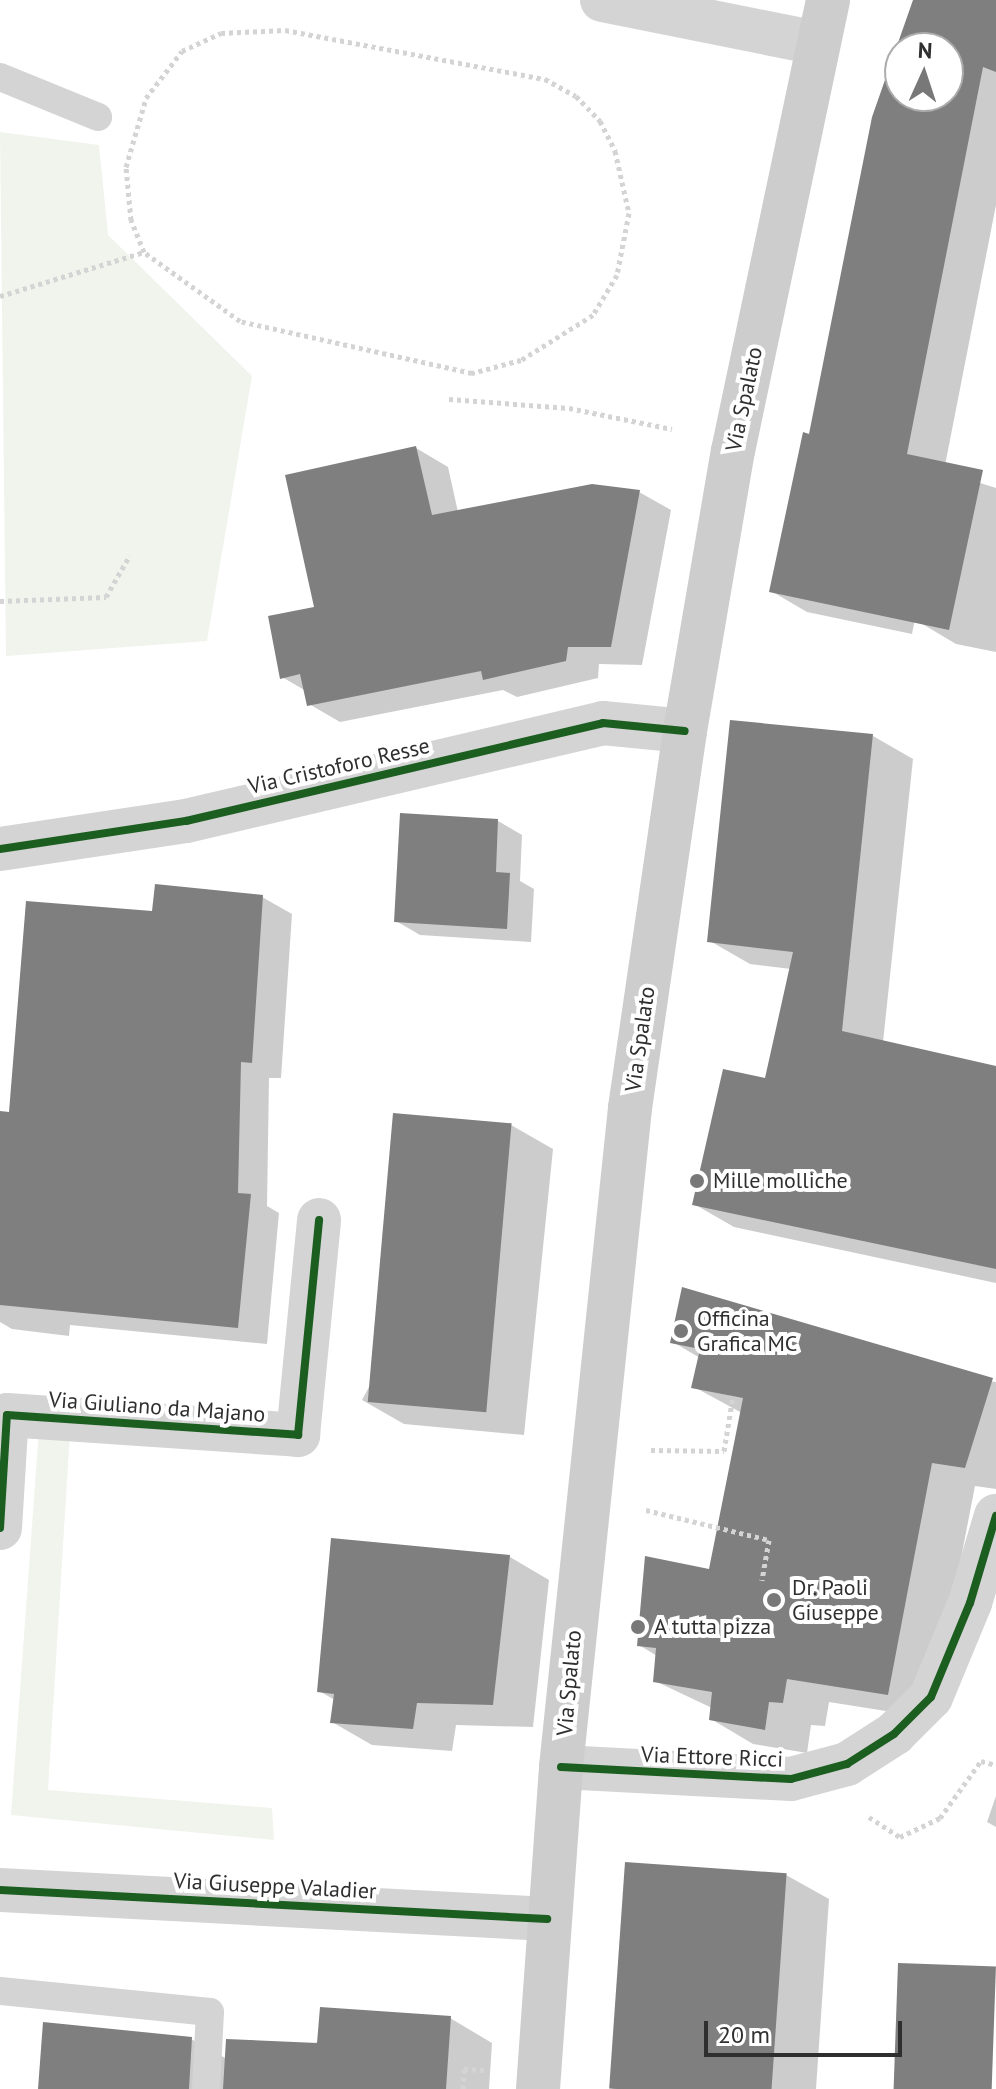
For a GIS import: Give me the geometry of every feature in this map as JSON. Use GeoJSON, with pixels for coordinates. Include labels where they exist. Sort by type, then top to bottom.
{"type":"FeatureCollection","features":[{"type":"Feature","properties":{"kind":"main road","name":"Via Spalato"},"geometry":{"type":"LineString","coordinates":[[538,2089],[547,1919],[608,1285],[685,731],[733,451],[828,0]]}},
{"type":"Feature","properties":{"kind":"street"},"geometry":{"type":"LineString","coordinates":[[602,0],[818,43]]}},
{"type":"Feature","properties":{"kind":"street","name":"Via Cristoforo Resse"},"geometry":{"type":"LineString","coordinates":[[0,849],[186,821],[603,723],[685,731]]}},
{"type":"Feature","properties":{"kind":"street","name":"Via Giuliano da Majano"},"geometry":{"type":"LineString","coordinates":[[0,1528],[7,1415],[298,1435],[319,1220]]}},
{"type":"Feature","properties":{"kind":"street","name":"Via Ettore Ricci"},"geometry":{"type":"LineString","coordinates":[[561,1767],[791,1779],[847,1764],[894,1734],[931,1697],[970,1603],[996,1516]]}},
{"type":"Feature","properties":{"kind":"street","name":"Via Giuseppe Valadier"},"geometry":{"type":"LineString","coordinates":[[0,1890],[547,1919]]}},
{"type":"Feature","properties":{"kind":"lane"},"geometry":{"type":"LineString","coordinates":[[0,77],[98,117]]}},
{"type":"Feature","properties":{"kind":"lane"},"geometry":{"type":"LineString","coordinates":[[0,1991],[210,2012],[206,2089]]}},
{"type":"Feature","properties":{"kind":"path"},"geometry":{"type":"LineString","coordinates":[[285,30],[545,79],[576,96],[600,121],[615,151],[629,213],[617,275],[593,315],[521,360],[472,373],[240,321],[144,252],[128,195],[126,167],[133,132],[146,98],[182,51],[221,33],[285,30]]}},
{"type":"Feature","properties":{"kind":"path"},"geometry":{"type":"LineString","coordinates":[[0,296],[144,252]]}},
{"type":"Feature","properties":{"kind":"path"},"geometry":{"type":"LineString","coordinates":[[449,399],[569,408],[672,429]]}},
{"type":"Feature","properties":{"kind":"path"},"geometry":{"type":"LineString","coordinates":[[0,601],[106,597],[130,555]]}},
{"type":"Feature","properties":{"kind":"path"},"geometry":{"type":"LineString","coordinates":[[638,1448],[724,1451],[733,1396]]}},
{"type":"Feature","properties":{"kind":"path"},"geometry":{"type":"LineString","coordinates":[[633,1509],[769,1540],[762,1580]]}},
{"type":"Feature","properties":{"kind":"path"},"geometry":{"type":"LineString","coordinates":[[863,1810],[900,1837],[940,1818],[981,1761],[996,1765]]}},
{"type":"Feature","properties":{"kind":"path"},"geometry":{"type":"LineString","coordinates":[[463,2089],[464,2069],[485,2070]]}},
{"type":"Feature","properties":{"kind":"shaded area"},"geometry":{"type":"Polygon","coordinates":[[[0,132],[99,145],[108,235],[252,376],[207,641],[6,656],[0,132]]]}},
{"type":"Feature","properties":{"kind":"shaded area"},"geometry":{"type":"Polygon","coordinates":[[[39,1429],[70,1432],[48,1790],[272,1808],[274,1840],[11,1815],[39,1429]]]}},
{"type":"Feature","properties":{"kind":"building"},"geometry":{"type":"Polygon","coordinates":[[[913,0],[996,0],[996,72],[983,67],[907,454],[983,470],[949,630],[769,592],[803,432],[809,434],[872,117],[884,83],[884,112],[964,112],[964,32],[902,32],[913,0]]]}},
{"type":"Feature","properties":{"kind":"building"},"geometry":{"type":"Polygon","coordinates":[[[416,446],[432,515],[592,484],[640,490],[611,647],[568,647],[566,661],[483,680],[481,671],[307,706],[300,674],[280,679],[268,616],[314,607],[285,475],[416,446]]]}},
{"type":"Feature","properties":{"kind":"building"},"geometry":{"type":"Polygon","coordinates":[[[730,720],[873,734],[842,1031],[996,1066],[996,1269],[692,1205],[723,1069],[765,1078],[793,952],[707,942],[730,720]]]}},
{"type":"Feature","properties":{"kind":"building"},"geometry":{"type":"Polygon","coordinates":[[[400,813],[498,819],[496,872],[510,873],[507,929],[394,922],[400,813]]]}},
{"type":"Feature","properties":{"kind":"building"},"geometry":{"type":"Polygon","coordinates":[[[155,884],[263,895],[252,1063],[241,1062],[238,1193],[251,1194],[238,1328],[0,1305],[0,1111],[9,1112],[26,901],[152,911],[155,884]]]}},
{"type":"Feature","properties":{"kind":"building"},"geometry":{"type":"Polygon","coordinates":[[[393,1113],[512,1123],[486,1412],[368,1402],[393,1113]]]}},
{"type":"Feature","properties":{"kind":"building"},"geometry":{"type":"Polygon","coordinates":[[[682,1287],[993,1378],[965,1468],[932,1463],[888,1695],[787,1679],[783,1703],[769,1702],[765,1730],[709,1720],[712,1692],[653,1682],[656,1648],[637,1646],[645,1556],[709,1569],[743,1398],[691,1388],[700,1349],[670,1343],[682,1287]]]}},
{"type":"Feature","properties":{"kind":"building"},"geometry":{"type":"Polygon","coordinates":[[[331,1538],[510,1555],[493,1705],[417,1703],[413,1729],[330,1723],[334,1694],[317,1692],[331,1538]]]}},
{"type":"Feature","properties":{"kind":"building"},"geometry":{"type":"Polygon","coordinates":[[[625,1862],[787,1873],[772,2089],[609,2088],[625,1862]]]}},
{"type":"Feature","properties":{"kind":"building"},"geometry":{"type":"Polygon","coordinates":[[[898,1963],[996,1966],[992,2089],[894,2089],[898,1963]]]}},
{"type":"Feature","properties":{"kind":"building"},"geometry":{"type":"Polygon","coordinates":[[[320,2007],[451,2016],[446,2089],[223,2089],[226,2039],[317,2043],[320,2007]]]}},
{"type":"Feature","properties":{"kind":"building"},"geometry":{"type":"Polygon","coordinates":[[[43,2022],[192,2037],[189,2089],[38,2089],[43,2022]]]}},
{"type":"Feature","properties":{"kind":"cycle path"},"geometry":{"type":"LineString","coordinates":[[0,849],[186,821],[603,723],[685,731]]}},
{"type":"Feature","properties":{"kind":"cycle path"},"geometry":{"type":"LineString","coordinates":[[0,1528],[7,1415],[298,1435],[319,1220]]}},
{"type":"Feature","properties":{"kind":"cycle path"},"geometry":{"type":"LineString","coordinates":[[561,1767],[791,1779],[847,1764],[894,1734],[931,1697],[970,1603],[996,1516]]}},
{"type":"Feature","properties":{"kind":"cycle path"},"geometry":{"type":"LineString","coordinates":[[0,1890],[547,1919]]}},
{"type":"Feature","properties":{"kind":"place","name":"Mille molliche"},"geometry":{"type":"Point","coordinates":[697,1181]}},
{"type":"Feature","properties":{"kind":"place","name":"Officina Grafica MC"},"geometry":{"type":"Point","coordinates":[681,1331]}},
{"type":"Feature","properties":{"kind":"place","name":"Dr. Paoli Giuseppe"},"geometry":{"type":"Point","coordinates":[774,1600]}},
{"type":"Feature","properties":{"kind":"place","name":"A tutta pizza"},"geometry":{"type":"Point","coordinates":[638,1627]}}]}
